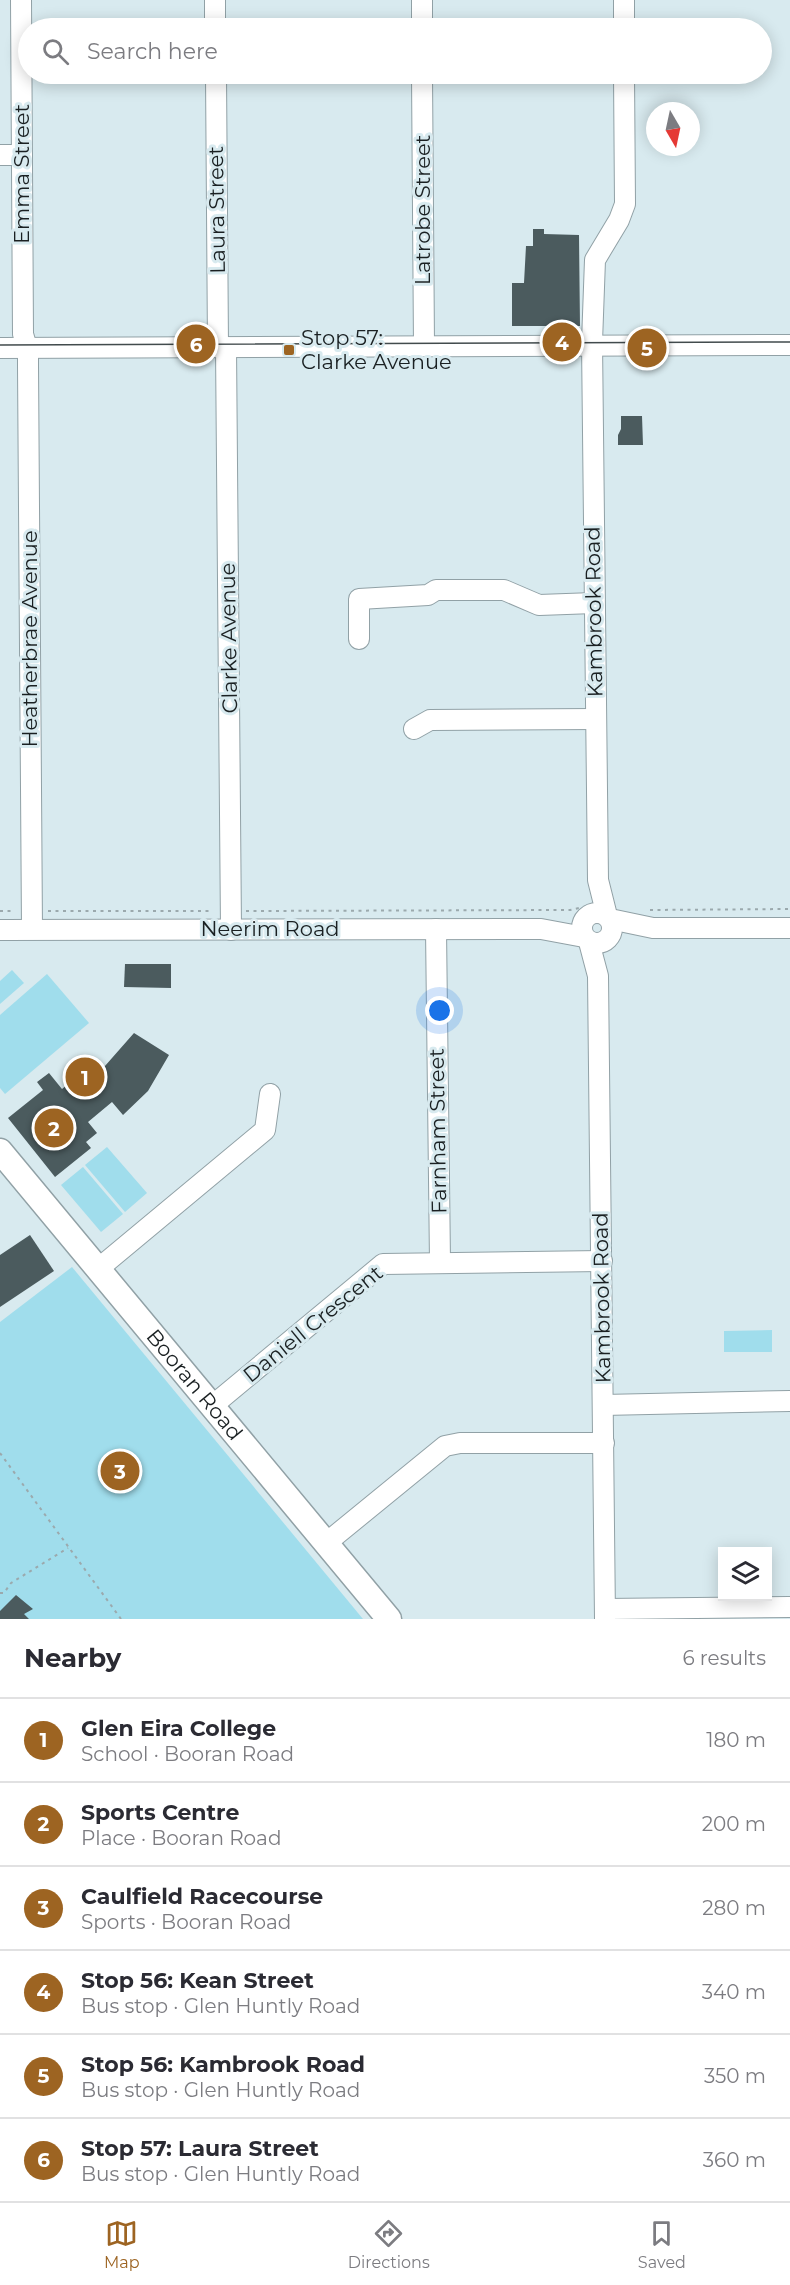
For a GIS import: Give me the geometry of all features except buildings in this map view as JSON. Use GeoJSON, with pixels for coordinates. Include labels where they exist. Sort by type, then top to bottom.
{"type":"FeatureCollection","features":[{"type":"Feature","properties":{"kind":"main road","name":"Booran Road"},"geometry":{"type":"LineString","coordinates":[[0,1151],[384,1617]]}},
{"type":"Feature","properties":{"kind":"street","name":"Emma Street"},"geometry":{"type":"LineString","coordinates":[[21,0],[21,18]]}},
{"type":"Feature","properties":{"kind":"street"},"geometry":{"type":"LineString","coordinates":[[215,0],[215,18]]}},
{"type":"Feature","properties":{"kind":"street"},"geometry":{"type":"LineString","coordinates":[[422,0],[422,18]]}},
{"type":"Feature","properties":{"kind":"street"},"geometry":{"type":"LineString","coordinates":[[624,0],[624,18]]}},
{"type":"Feature","properties":{"kind":"street","name":"Emma Street"},"geometry":{"type":"LineString","coordinates":[[22,84],[23,329],[26,348]]}},
{"type":"Feature","properties":{"kind":"street","name":"Laura Street"},"geometry":{"type":"LineString","coordinates":[[216,84],[222,347]]}},
{"type":"Feature","properties":{"kind":"street","name":"Latrobe Street"},"geometry":{"type":"LineString","coordinates":[[422,84],[424,346]]}},
{"type":"Feature","properties":{"kind":"street","name":"Kambrook Road"},"geometry":{"type":"LineString","coordinates":[[605,1614],[592,345],[595,260],[620,220],[625,204],[624,84]]}},
{"type":"Feature","properties":{"kind":"street"},"geometry":{"type":"LineString","coordinates":[[0,155],[22,155]]}},
{"type":"Feature","properties":{"kind":"street"},"geometry":{"type":"LineString","coordinates":[[0,348],[790,345]]}},
{"type":"Feature","properties":{"kind":"street","name":"Clarke Avenue"},"geometry":{"type":"LineString","coordinates":[[222,347],[231,920]]}},
{"type":"Feature","properties":{"kind":"street","name":"Heatherbrae Avenue"},"geometry":{"type":"LineString","coordinates":[[26,348],[32,930]]}},
{"type":"Feature","properties":{"kind":"street"},"geometry":{"type":"LineString","coordinates":[[359,639],[359,599],[428,595],[436,590],[504,590],[539,605],[594,603]]}},
{"type":"Feature","properties":{"kind":"street"},"geometry":{"type":"LineString","coordinates":[[414,729],[430,720],[596,719]]}},
{"type":"Feature","properties":{"kind":"street","name":"Neerim Road"},"geometry":{"type":"LineString","coordinates":[[0,930],[231,920],[436,929],[541,929],[650,919],[790,928]]}},
{"type":"Feature","properties":{"kind":"street","name":"Farnham Street"},"geometry":{"type":"LineString","coordinates":[[436,929],[440,1262]]}},
{"type":"Feature","properties":{"kind":"street"},"geometry":{"type":"LineString","coordinates":[[98,1269],[265,1130],[270,1094]]}},
{"type":"Feature","properties":{"kind":"street","name":"Daniell Crescent"},"geometry":{"type":"LineString","coordinates":[[212,1406],[383,1264],[602,1261]]}},
{"type":"Feature","properties":{"kind":"street"},"geometry":{"type":"LineString","coordinates":[[603,1405],[790,1401]]}},
{"type":"Feature","properties":{"kind":"street"},"geometry":{"type":"LineString","coordinates":[[325,1544],[445,1446],[460,1443],[604,1443]]}},
{"type":"Feature","properties":{"kind":"street"},"geometry":{"type":"LineString","coordinates":[[605,1614],[790,1607]]}},
{"type":"Feature","properties":{"kind":"path"},"geometry":{"type":"LineString","coordinates":[[45,911],[231,920],[570,910],[580,906],[597,924]]}},
{"type":"Feature","properties":{"kind":"path"},"geometry":{"type":"LineString","coordinates":[[650,919],[790,909]]}},
{"type":"Feature","properties":{"kind":"path"},"geometry":{"type":"LineString","coordinates":[[0,911],[18,911]]}},
{"type":"Feature","properties":{"kind":"path"},"geometry":{"type":"LineString","coordinates":[[0,1454],[121,1619]]}},
{"type":"Feature","properties":{"kind":"path"},"geometry":{"type":"LineString","coordinates":[[0,1593],[4,1593],[11,1583],[68,1548]]}},
{"type":"Feature","properties":{"kind":"shaded area"},"geometry":{"type":"Polygon","coordinates":[[[12,970],[24,983],[0,1004],[0,981],[12,970]]]}},
{"type":"Feature","properties":{"kind":"shaded area"},"geometry":{"type":"Polygon","coordinates":[[[47,974],[89,1023],[5,1094],[0,1088],[0,1015],[47,974]]]}},
{"type":"Feature","properties":{"kind":"shaded area"},"geometry":{"type":"Polygon","coordinates":[[[107,1147],[147,1193],[125,1212],[85,1165],[107,1147]]]}},
{"type":"Feature","properties":{"kind":"shaded area"},"geometry":{"type":"Polygon","coordinates":[[[83,1167],[123,1214],[101,1232],[61,1185],[83,1167]]]}},
{"type":"Feature","properties":{"kind":"shaded area"},"geometry":{"type":"Polygon","coordinates":[[[72,1267],[363,1619],[0,1619],[0,1322],[72,1267]]]}},
{"type":"Feature","properties":{"kind":"shaded area"},"geometry":{"type":"Polygon","coordinates":[[[772,1330],[772,1352],[724,1352],[724,1331],[772,1330]]]}},
{"type":"Feature","properties":{"kind":"tram line"},"geometry":{"type":"LineString","coordinates":[[0,345],[790,342]]}},
{"type":"Feature","properties":{"kind":"place","name":"Stop 56: Kean Street"},"geometry":{"type":"Point","coordinates":[562,342]}},
{"type":"Feature","properties":{"kind":"place","name":"Stop 57: Laura Street"},"geometry":{"type":"Point","coordinates":[196,344]}},
{"type":"Feature","properties":{"kind":"place","name":"Stop 56: Kambrook Road"},"geometry":{"type":"Point","coordinates":[647,348]}},
{"type":"Feature","properties":{"kind":"place","name":"Stop 57: Clarke Avenue"},"geometry":{"type":"Point","coordinates":[289,350]}},
{"type":"Feature","properties":{"kind":"place","name":"Glen Eira College"},"geometry":{"type":"Point","coordinates":[85,1077]}},
{"type":"Feature","properties":{"kind":"place","name":"Sports Centre"},"geometry":{"type":"Point","coordinates":[54,1128]}},
{"type":"Feature","properties":{"kind":"place","name":"Caulfield Racecourse"},"geometry":{"type":"Point","coordinates":[120,1471]}}]}
